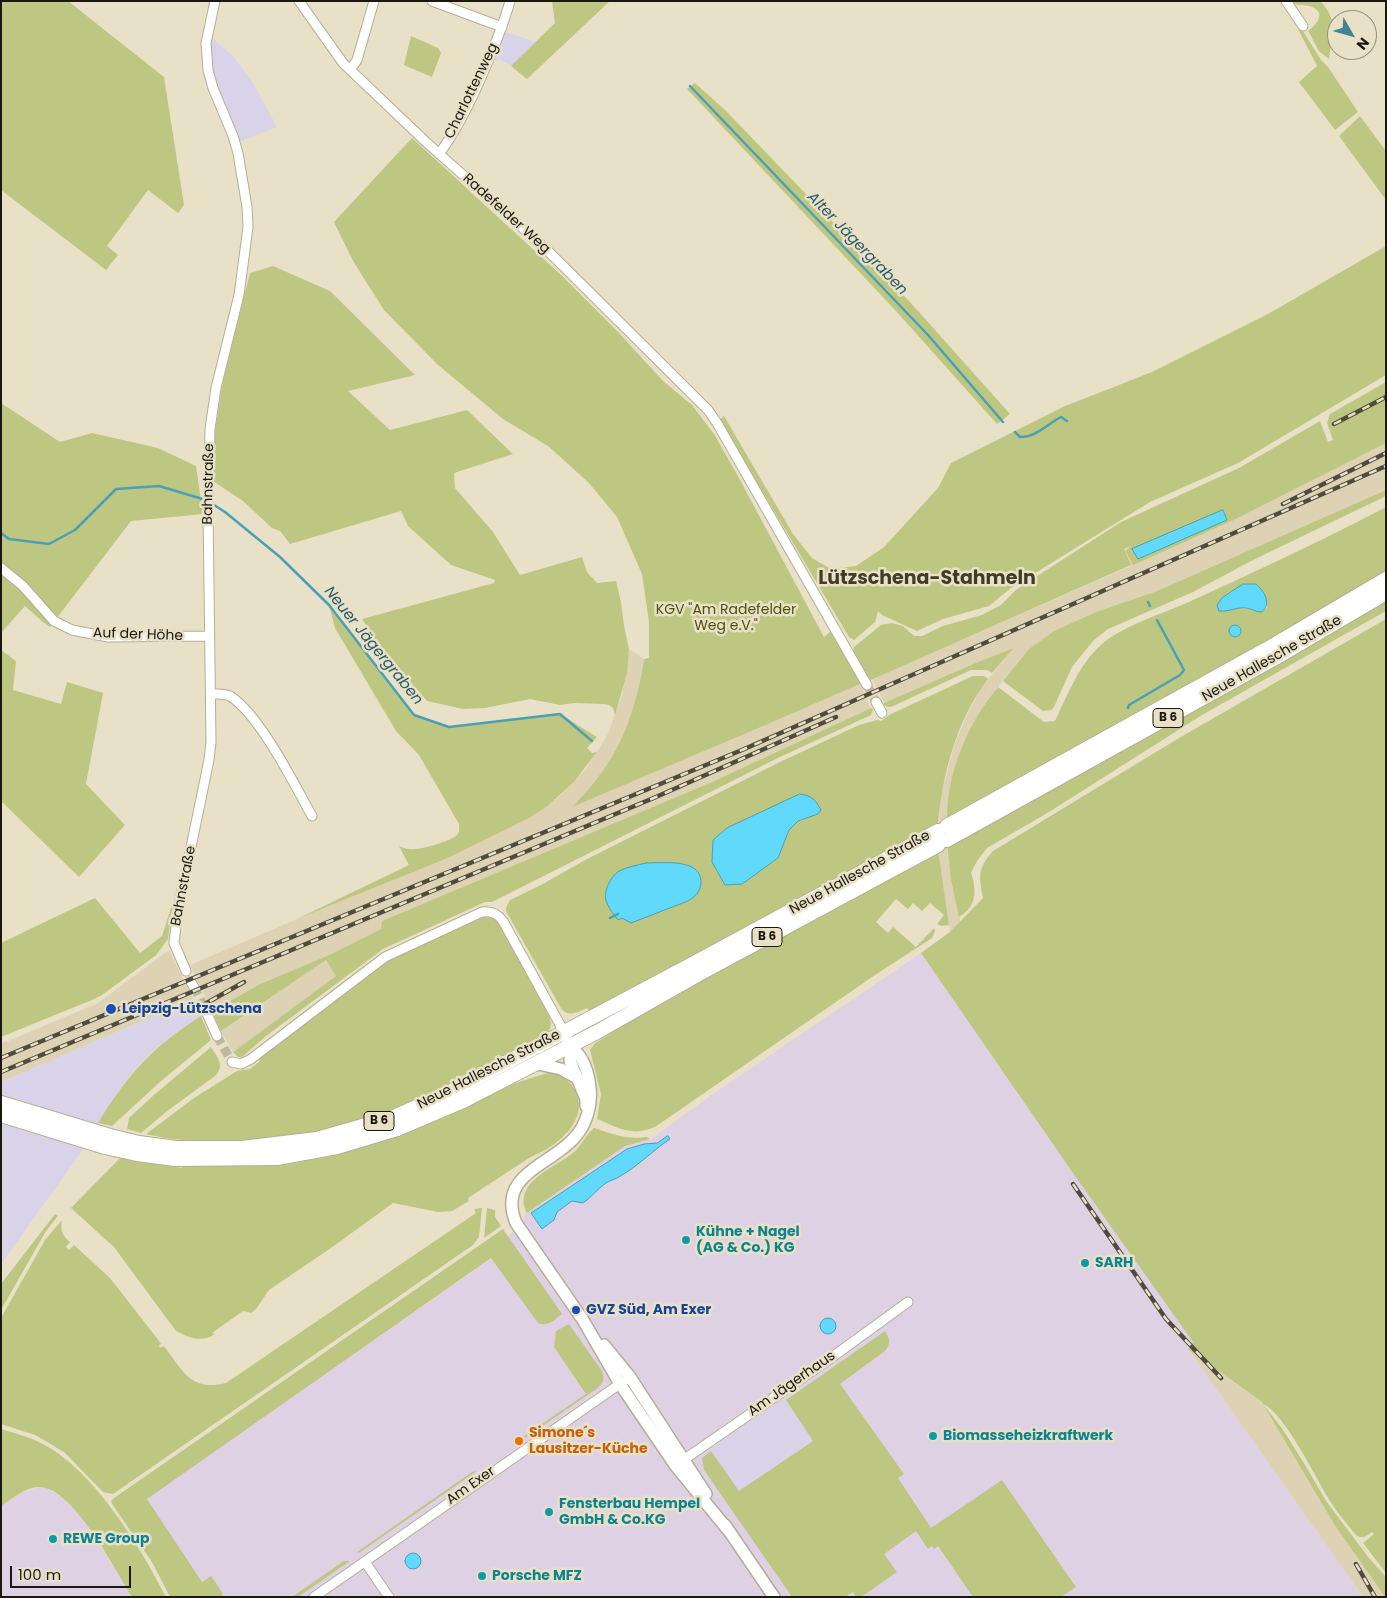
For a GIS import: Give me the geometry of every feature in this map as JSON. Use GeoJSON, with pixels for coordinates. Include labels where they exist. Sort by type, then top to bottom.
{"type":"FeatureCollection","features":[{"type":"Feature","properties":{"kind":"main road","name":"Neue Hallesche Straße"},"geometry":{"type":"LineString","coordinates":[[1,1115],[104,1147],[137,1154],[277,1158],[337,1147],[397,1129],[463,1101],[571,1046],[943,835],[1386,579]]}},
{"type":"Feature","properties":{"kind":"main road","name":"Neue Hallesche Straße"},"geometry":{"type":"LineString","coordinates":[[1,1103],[176,1154],[317,1139],[394,1117],[448,1093],[943,835],[1277,657],[1386,592]]}},
{"type":"Feature","properties":{"kind":"street","name":"Bahnstraße"},"geometry":{"type":"LineString","coordinates":[[186,971],[174,943],[178,910],[211,742],[208,495],[212,411],[239,296],[248,227],[247,207],[238,153],[208,70],[206,43],[214,1]]}},
{"type":"Feature","properties":{"kind":"street","name":"Radefelder Weg"},"geometry":{"type":"LineString","coordinates":[[299,1],[343,63],[439,154],[551,254],[708,410],[718,423],[867,685]]}},
{"type":"Feature","properties":{"kind":"street"},"geometry":{"type":"LineString","coordinates":[[350,70],[357,60],[374,1]]}},
{"type":"Feature","properties":{"kind":"street","name":"Charlottenweg"},"geometry":{"type":"LineString","coordinates":[[432,1],[502,27]]}},
{"type":"Feature","properties":{"kind":"street","name":"Charlottenweg"},"geometry":{"type":"LineString","coordinates":[[439,154],[451,139],[463,115],[502,27],[510,1]]}},
{"type":"Feature","properties":{"kind":"street"},"geometry":{"type":"LineString","coordinates":[[1286,1],[1303,26]]}},
{"type":"Feature","properties":{"kind":"street","name":"Auf der Höhe"},"geometry":{"type":"LineString","coordinates":[[1,568],[23,586],[54,620],[72,630],[108,636],[209,636]]}},
{"type":"Feature","properties":{"kind":"street"},"geometry":{"type":"LineString","coordinates":[[211,694],[224,694],[244,708],[284,766],[312,816]]}},
{"type":"Feature","properties":{"kind":"street"},"geometry":{"type":"LineString","coordinates":[[876,702],[882,713]]}},
{"type":"Feature","properties":{"kind":"street"},"geometry":{"type":"LineString","coordinates":[[232,1062],[242,1064],[251,1059],[385,957],[482,912],[494,912],[503,920],[571,1046],[582,1060],[590,1085],[591,1099],[586,1117],[575,1138],[525,1176],[514,1192],[511,1205],[516,1223],[774,1597]]}},
{"type":"Feature","properties":{"kind":"street"},"geometry":{"type":"LineString","coordinates":[[205,1009],[217,1036]]}},
{"type":"Feature","properties":{"kind":"street"},"geometry":{"type":"LineString","coordinates":[[571,1046],[570,1061],[586,1100],[586,1117]]}},
{"type":"Feature","properties":{"kind":"street"},"geometry":{"type":"LineString","coordinates":[[538,1064],[561,1068],[577,1078]]}},
{"type":"Feature","properties":{"kind":"street","name":"Am Jägerhaus"},"geometry":{"type":"LineString","coordinates":[[680,1462],[908,1302]]}},
{"type":"Feature","properties":{"kind":"street","name":"Am Exer"},"geometry":{"type":"LineString","coordinates":[[314,1597],[625,1380]]}},
{"type":"Feature","properties":{"kind":"street"},"geometry":{"type":"LineString","coordinates":[[365,1562],[389,1597]]}},
{"type":"Feature","properties":{"kind":"shaded area"},"geometry":{"type":"Polygon","coordinates":[[[505,32],[537,42],[511,66],[501,60],[494,61],[505,32]]]}},
{"type":"Feature","properties":{"kind":"shaded area"},"geometry":{"type":"Polygon","coordinates":[[[211,37],[233,56],[252,81],[277,127],[239,142],[216,84],[210,51],[211,37]]]}},
{"type":"Feature","properties":{"kind":"shaded area"},"geometry":{"type":"Polygon","coordinates":[[[1386,443],[1386,490],[1157,591],[1096,612],[1054,631],[1029,649],[991,696],[962,746],[954,771],[947,812],[947,852],[961,924],[1260,1400],[1334,1524],[1385,1597],[1363,1597],[1188,1349],[1193,1342],[1001,1069],[973,1016],[958,978],[938,858],[940,800],[954,746],[967,715],[981,688],[1013,649],[973,664],[884,703],[873,680],[1131,566],[1123,550],[1230,504],[1236,519],[1386,443]]]}},
{"type":"Feature","properties":{"kind":"shaded area"},"geometry":{"type":"Polygon","coordinates":[[[629,649],[644,659],[634,709],[619,746],[609,762],[573,806],[860,684],[871,708],[712,782],[382,921],[381,929],[327,956],[260,984],[212,1011],[190,965],[297,919],[448,858],[529,818],[561,795],[586,769],[608,734],[622,695],[629,649]]]}},
{"type":"Feature","properties":{"kind":"shaded area"},"geometry":{"type":"Polygon","coordinates":[[[169,950],[193,999],[1,1082],[1,1044],[98,1003],[169,950]]]}},
{"type":"Feature","properties":{"kind":"shaded area"},"geometry":{"type":"Polygon","coordinates":[[[921,953],[1075,1176],[1194,1342],[1188,1349],[1363,1597],[222,1597],[221,1595],[223,1594],[202,1583],[146,1499],[492,1258],[527,1213],[625,1146],[651,1139],[710,1096],[921,953]]]}},
{"type":"Feature","properties":{"kind":"shaded area"},"geometry":{"type":"Polygon","coordinates":[[[326,960],[337,976],[233,1052],[221,1031],[326,960]]]}},
{"type":"Feature","properties":{"kind":"shaded area"},"geometry":{"type":"Polygon","coordinates":[[[193,999],[201,1016],[182,1028],[148,1055],[129,1077],[82,1151],[1,1264],[1,1082],[193,999]]]}},
{"type":"Feature","properties":{"kind":"shaded area"},"geometry":{"type":"Polygon","coordinates":[[[786,1400],[813,1441],[739,1491],[711,1451],[786,1400]]]}},
{"type":"Feature","properties":{"kind":"shaded area"},"geometry":{"type":"Polygon","coordinates":[[[38,1487],[46,1488],[67,1500],[73,1506],[132,1597],[1,1597],[1,1506],[19,1494],[38,1487]]]}},
{"type":"Feature","properties":{"kind":"green space"},"geometry":{"type":"Polygon","coordinates":[[[1,1],[68,1],[164,77],[184,205],[178,213],[148,190],[107,246],[118,255],[106,270],[1,190],[1,1]]]}},
{"type":"Feature","properties":{"kind":"green space"},"geometry":{"type":"Polygon","coordinates":[[[552,1],[610,1],[527,79],[511,66],[555,23],[552,1]]]}},
{"type":"Feature","properties":{"kind":"green space"},"geometry":{"type":"Polygon","coordinates":[[[1289,1],[1320,1],[1326,8],[1327,57],[1319,51],[1308,31],[1319,18],[1318,11],[1309,6],[1289,1]]]}},
{"type":"Feature","properties":{"kind":"green space"},"geometry":{"type":"Polygon","coordinates":[[[1300,26],[1321,60],[1328,67],[1358,112],[1335,130],[1299,82],[1317,66],[1298,29],[1300,26]]]}},
{"type":"Feature","properties":{"kind":"green space"},"geometry":{"type":"Polygon","coordinates":[[[411,36],[438,48],[441,53],[432,77],[404,65],[411,36]]]}},
{"type":"Feature","properties":{"kind":"green space"},"geometry":{"type":"Polygon","coordinates":[[[695,83],[725,110],[910,302],[1010,414],[997,424],[896,311],[687,89],[695,83]]]}},
{"type":"Feature","properties":{"kind":"green space"},"geometry":{"type":"Polygon","coordinates":[[[1360,116],[1386,151],[1386,200],[1339,136],[1360,116]]]}},
{"type":"Feature","properties":{"kind":"green space","name":"KGV \"Am Radefelder Weg e.V.\""},"geometry":{"type":"Polygon","coordinates":[[[412,138],[561,275],[619,333],[663,381],[692,405],[714,434],[824,637],[831,631],[856,673],[860,684],[572,807],[601,774],[612,757],[629,721],[644,659],[649,658],[649,622],[642,574],[617,517],[588,482],[548,446],[503,419],[437,364],[384,310],[353,261],[334,222],[412,138]]]}},
{"type":"Feature","properties":{"kind":"green space"},"geometry":{"type":"Polygon","coordinates":[[[1386,246],[1386,375],[1238,463],[1150,502],[1011,588],[989,606],[943,619],[917,631],[882,615],[878,611],[875,622],[854,640],[849,637],[720,420],[724,416],[793,534],[812,558],[831,569],[856,566],[884,547],[938,488],[951,463],[1063,407],[1152,372],[1268,314],[1386,246]]]}},
{"type":"Feature","properties":{"kind":"green space"},"geometry":{"type":"Polygon","coordinates":[[[273,266],[330,291],[415,375],[348,391],[390,430],[467,410],[513,454],[454,473],[455,488],[493,532],[520,575],[582,557],[587,572],[597,583],[616,581],[629,649],[627,673],[615,715],[613,708],[604,704],[575,703],[560,705],[530,699],[485,708],[463,709],[427,701],[380,647],[362,619],[494,583],[495,580],[451,565],[408,526],[401,511],[290,544],[280,531],[272,528],[243,501],[213,481],[215,431],[223,381],[250,273],[273,266]]]}},
{"type":"Feature","properties":{"kind":"green space"},"geometry":{"type":"Polygon","coordinates":[[[1386,382],[1386,443],[1236,519],[1133,565],[1126,551],[1131,546],[1124,549],[1131,565],[871,680],[856,660],[853,651],[854,647],[881,625],[892,623],[903,626],[914,636],[922,636],[943,626],[982,615],[1001,605],[1017,589],[1121,522],[1239,468],[1320,421],[1328,442],[1333,440],[1327,423],[1330,414],[1386,382]]]}},
{"type":"Feature","properties":{"kind":"green space"},"geometry":{"type":"Polygon","coordinates":[[[1,403],[60,442],[92,433],[158,448],[196,466],[203,514],[131,521],[50,627],[25,606],[1,633],[1,403]]]}},
{"type":"Feature","properties":{"kind":"green space"},"geometry":{"type":"Polygon","coordinates":[[[1386,490],[1386,496],[1253,560],[1193,592],[1108,629],[1093,641],[1072,667],[1051,710],[1043,711],[1003,681],[1029,649],[1054,631],[1096,612],[1157,591],[1386,490]]]}},
{"type":"Feature","properties":{"kind":"green space"},"geometry":{"type":"Polygon","coordinates":[[[1386,507],[1386,573],[1231,663],[947,820],[951,784],[961,749],[977,716],[998,687],[1044,722],[1055,721],[1080,670],[1094,652],[1111,637],[1133,625],[1191,601],[1313,544],[1386,507]],[[1267,602],[1240,608],[1262,612],[1267,608],[1267,602]]]}},
{"type":"Feature","properties":{"kind":"green space"},"geometry":{"type":"Polygon","coordinates":[[[1386,599],[1386,611],[1202,715],[1049,812],[987,848],[971,873],[975,892],[972,903],[965,913],[959,917],[951,879],[947,845],[1386,599]]]}},
{"type":"Feature","properties":{"kind":"green space"},"geometry":{"type":"Polygon","coordinates":[[[329,605],[415,715],[449,727],[560,714],[597,737],[587,748],[592,753],[597,752],[574,782],[546,807],[529,818],[448,858],[297,919],[409,865],[399,846],[418,849],[430,846],[454,837],[458,834],[459,830],[459,824],[419,755],[396,731],[335,628],[329,605]]]}},
{"type":"Feature","properties":{"kind":"green space"},"geometry":{"type":"Polygon","coordinates":[[[1386,619],[1386,1573],[1363,1543],[1374,1534],[1372,1532],[1361,1537],[1355,1534],[1330,1501],[1289,1431],[1280,1419],[1263,1404],[1281,1427],[1326,1501],[1369,1558],[1386,1577],[1385,1597],[1334,1524],[1261,1401],[1188,1349],[1193,1342],[1075,1176],[921,953],[950,932],[983,898],[981,884],[982,868],[993,851],[1179,738],[1386,619]]]}},
{"type":"Feature","properties":{"kind":"green space"},"geometry":{"type":"Polygon","coordinates":[[[1014,648],[992,673],[987,670],[971,670],[891,707],[884,705],[884,703],[1014,648]]]}},
{"type":"Feature","properties":{"kind":"green space"},"geometry":{"type":"Polygon","coordinates":[[[1,650],[16,661],[13,690],[61,704],[67,682],[103,693],[86,784],[125,825],[79,877],[1,801],[1,650]]]}},
{"type":"Feature","properties":{"kind":"green space"},"geometry":{"type":"Polygon","coordinates":[[[973,676],[984,676],[988,679],[968,712],[953,748],[943,787],[938,825],[590,1012],[587,1008],[571,1013],[562,1010],[506,911],[510,900],[780,762],[859,725],[877,720],[881,721],[891,714],[973,676]]]}},
{"type":"Feature","properties":{"kind":"green space"},"geometry":{"type":"Polygon","coordinates":[[[871,708],[873,709],[871,715],[778,758],[492,902],[485,902],[383,949],[266,1036],[242,1057],[238,1057],[233,1052],[336,976],[326,960],[221,1031],[212,1011],[260,984],[327,956],[381,929],[382,921],[712,782],[871,708]]]}},
{"type":"Feature","properties":{"kind":"green space"},"geometry":{"type":"Polygon","coordinates":[[[938,850],[949,925],[941,926],[937,924],[944,915],[930,903],[922,911],[913,903],[908,909],[896,899],[876,922],[888,933],[893,927],[916,947],[934,928],[935,931],[932,938],[875,975],[655,1127],[647,1130],[632,1131],[597,1119],[601,1094],[590,1050],[595,1043],[609,1035],[607,1031],[938,850]]]}},
{"type":"Feature","properties":{"kind":"green space"},"geometry":{"type":"Polygon","coordinates":[[[95,898],[140,953],[162,936],[173,902],[168,939],[156,955],[102,995],[1,1037],[1,943],[95,898]]]}},
{"type":"Feature","properties":{"kind":"green space"},"geometry":{"type":"Polygon","coordinates":[[[481,916],[495,919],[500,924],[549,1015],[551,1024],[546,1035],[407,1108],[332,1132],[219,1144],[146,1134],[194,1098],[237,1071],[250,1069],[260,1061],[258,1059],[386,962],[481,916]]]}},
{"type":"Feature","properties":{"kind":"green space"},"geometry":{"type":"Polygon","coordinates":[[[201,1016],[211,1040],[161,1081],[112,1126],[98,1123],[120,1090],[142,1063],[168,1039],[201,1016]]]}},
{"type":"Feature","properties":{"kind":"green space"},"geometry":{"type":"Polygon","coordinates":[[[211,1047],[220,1065],[220,1069],[215,1076],[141,1133],[127,1129],[129,1118],[211,1047]]]}},
{"type":"Feature","properties":{"kind":"green space"},"geometry":{"type":"Polygon","coordinates":[[[547,1073],[559,1075],[566,1080],[573,1086],[578,1099],[579,1108],[577,1116],[562,1138],[482,1188],[468,1198],[469,1201],[452,1211],[438,1212],[393,1203],[269,1290],[251,1313],[243,1311],[212,1333],[215,1334],[210,1337],[200,1339],[186,1336],[176,1331],[114,1247],[71,1208],[120,1158],[182,1168],[182,1166],[248,1166],[307,1159],[461,1108],[513,1084],[547,1073]]]}},
{"type":"Feature","properties":{"kind":"green space"},"geometry":{"type":"Polygon","coordinates":[[[594,1128],[620,1136],[633,1138],[647,1137],[650,1139],[625,1146],[527,1213],[524,1202],[525,1192],[530,1184],[538,1176],[574,1152],[594,1128]]]}},
{"type":"Feature","properties":{"kind":"green space"},"geometry":{"type":"Polygon","coordinates":[[[482,1208],[479,1237],[473,1245],[113,1494],[103,1492],[65,1453],[49,1443],[35,1435],[1,1424],[1,1318],[45,1240],[62,1220],[62,1232],[70,1242],[66,1247],[69,1250],[74,1245],[110,1278],[161,1344],[159,1345],[160,1348],[164,1346],[189,1377],[204,1385],[214,1385],[226,1383],[476,1213],[474,1209],[482,1208]]]}},
{"type":"Feature","properties":{"kind":"green space"},"geometry":{"type":"Polygon","coordinates":[[[487,1208],[495,1210],[495,1217],[501,1226],[484,1238],[487,1208]]]}},
{"type":"Feature","properties":{"kind":"green space"},"geometry":{"type":"Polygon","coordinates":[[[55,1214],[58,1216],[46,1231],[1,1310],[1,1284],[55,1214]]]}},
{"type":"Feature","properties":{"kind":"green space"},"geometry":{"type":"Polygon","coordinates":[[[503,1229],[562,1314],[554,1321],[545,1324],[538,1323],[491,1258],[147,1499],[202,1582],[211,1576],[223,1594],[222,1597],[170,1597],[152,1562],[111,1501],[503,1229]]]}},
{"type":"Feature","properties":{"kind":"green space"},"geometry":{"type":"Polygon","coordinates":[[[569,1324],[602,1371],[603,1382],[595,1390],[525,1438],[524,1436],[586,1394],[554,1347],[556,1331],[569,1324]]]}},
{"type":"Feature","properties":{"kind":"green space"},"geometry":{"type":"Polygon","coordinates":[[[885,1331],[889,1341],[885,1351],[840,1384],[904,1474],[898,1478],[931,1528],[1002,1480],[1076,1587],[1061,1597],[973,1597],[938,1546],[934,1549],[932,1546],[928,1549],[916,1531],[884,1554],[897,1572],[861,1597],[856,1597],[853,1592],[845,1597],[792,1597],[704,1470],[702,1458],[711,1451],[739,1491],[813,1441],[786,1400],[885,1331]]]}},
{"type":"Feature","properties":{"kind":"green space"},"geometry":{"type":"Polygon","coordinates":[[[1,1429],[41,1443],[60,1455],[79,1471],[97,1490],[129,1533],[166,1597],[132,1597],[92,1532],[65,1500],[52,1491],[39,1487],[29,1489],[1,1506],[1,1429]]]}},
{"type":"Feature","properties":{"kind":"green space"},"geometry":{"type":"Polygon","coordinates":[[[477,1471],[359,1553],[357,1552],[472,1472],[477,1471]]]}},
{"type":"Feature","properties":{"kind":"green space"},"geometry":{"type":"Polygon","coordinates":[[[344,1561],[350,1561],[298,1597],[292,1597],[344,1561]]]}},
{"type":"Feature","properties":{"kind":"water"},"geometry":{"type":"Polygon","coordinates":[[[1223,510],[1227,520],[1138,559],[1132,549],[1223,510]]]}},
{"type":"Feature","properties":{"kind":"water"},"geometry":{"type":"Polygon","coordinates":[[[1243,584],[1256,584],[1262,590],[1267,601],[1265,609],[1262,612],[1246,608],[1219,611],[1217,605],[1222,598],[1243,584]]]}},
{"type":"Feature","properties":{"kind":"water"},"geometry":{"type":"Polygon","coordinates":[[[1237,625],[1240,626],[1240,636],[1233,637],[1230,636],[1229,629],[1230,626],[1237,625]]]}},
{"type":"Feature","properties":{"kind":"water"},"geometry":{"type":"Polygon","coordinates":[[[800,794],[808,796],[815,801],[821,810],[818,814],[798,821],[789,830],[778,858],[742,884],[725,885],[712,862],[713,840],[727,828],[800,794]]]}},
{"type":"Feature","properties":{"kind":"water"},"geometry":{"type":"Polygon","coordinates":[[[646,863],[688,865],[699,874],[701,885],[699,891],[688,901],[631,923],[622,918],[618,920],[609,907],[606,899],[606,890],[613,877],[619,871],[646,863]]]}},
{"type":"Feature","properties":{"kind":"water"},"geometry":{"type":"Polygon","coordinates":[[[668,1136],[670,1139],[631,1169],[607,1182],[583,1203],[572,1201],[557,1212],[554,1220],[542,1229],[531,1213],[627,1149],[644,1144],[657,1143],[668,1136]]]}},
{"type":"Feature","properties":{"kind":"water"},"geometry":{"type":"Polygon","coordinates":[[[828,1318],[836,1326],[828,1334],[820,1326],[828,1318]]]}},
{"type":"Feature","properties":{"kind":"water"},"geometry":{"type":"Polygon","coordinates":[[[413,1553],[421,1561],[413,1569],[405,1561],[413,1553]]]}},
{"type":"Feature","properties":{"kind":"waterway","name":"Alter Jägergraben"},"geometry":{"type":"LineString","coordinates":[[690,86],[928,335],[1003,422]]}},
{"type":"Feature","properties":{"kind":"waterway","name":"Alter Jägergraben"},"geometry":{"type":"LineString","coordinates":[[1015,432],[1020,437],[1026,437],[1061,417],[1067,421]]}},
{"type":"Feature","properties":{"kind":"waterway","name":"Neuer Jägergraben"},"geometry":{"type":"LineString","coordinates":[[1,533],[9,539],[49,544],[75,530],[116,489],[159,486],[206,500]]}},
{"type":"Feature","properties":{"kind":"waterway","name":"Neuer Jägergraben"},"geometry":{"type":"LineString","coordinates":[[211,503],[225,512],[280,557],[329,605],[414,715],[449,727],[560,714],[592,741]]}},
{"type":"Feature","properties":{"kind":"waterway","name":"Alter Jägergraben"},"geometry":{"type":"LineString","coordinates":[[1148,602],[1150,606]]}},
{"type":"Feature","properties":{"kind":"waterway","name":"Alter Jägergraben"},"geometry":{"type":"LineString","coordinates":[[1128,708],[1129,705],[1180,675],[1184,670],[1157,620]]}},
{"type":"Feature","properties":{"kind":"waterway"},"geometry":{"type":"LineString","coordinates":[[610,918],[618,914]]}},
{"type":"Feature","properties":{"kind":"tunnel"},"geometry":{"type":"LineString","coordinates":[[867,685],[876,702]]}},
{"type":"Feature","properties":{"kind":"tunnel"},"geometry":{"type":"LineString","coordinates":[[194,987],[205,1009]]}},
{"type":"Feature","properties":{"kind":"tunnel"},"geometry":{"type":"LineString","coordinates":[[217,1036],[232,1062]]}},
{"type":"Feature","properties":{"kind":"railway"},"geometry":{"type":"LineString","coordinates":[[1334,424],[1386,397]]}},
{"type":"Feature","properties":{"kind":"railway"},"geometry":{"type":"LineString","coordinates":[[1283,504],[1386,453]]}},
{"type":"Feature","properties":{"kind":"railway"},"geometry":{"type":"LineString","coordinates":[[1,1058],[742,750],[1386,466]]}},
{"type":"Feature","properties":{"kind":"railway"},"geometry":{"type":"LineString","coordinates":[[1,1072],[656,797],[836,717]]}},
{"type":"Feature","properties":{"kind":"railway"},"geometry":{"type":"LineString","coordinates":[[196,1009],[244,982]]}},
{"type":"Feature","properties":{"kind":"railway"},"geometry":{"type":"LineString","coordinates":[[1073,1184],[1166,1319],[1221,1378]]}},
{"type":"Feature","properties":{"kind":"railway"},"geometry":{"type":"LineString","coordinates":[[1356,1564],[1375,1597]]}},
{"type":"Feature","properties":{"kind":"place","name":"Leipzig-Lützschena"},"geometry":{"type":"Point","coordinates":[111,1009]}},
{"type":"Feature","properties":{"kind":"place","name":"Kühne + Nagel (AG & Co.) KG"},"geometry":{"type":"Point","coordinates":[686,1240]}},
{"type":"Feature","properties":{"kind":"place","name":"SARH"},"geometry":{"type":"Point","coordinates":[1085,1263]}},
{"type":"Feature","properties":{"kind":"place","name":"GVZ Süd, Am Exer"},"geometry":{"type":"Point","coordinates":[576,1310]}},
{"type":"Feature","properties":{"kind":"place","name":"Biomasseheizkraftwerk"},"geometry":{"type":"Point","coordinates":[933,1436]}},
{"type":"Feature","properties":{"kind":"place","name":"Simone´s Lausitzer-Küche"},"geometry":{"type":"Point","coordinates":[519,1441]}},
{"type":"Feature","properties":{"kind":"place","name":"Fensterbau Hempel GmbH & Co.KG"},"geometry":{"type":"Point","coordinates":[549,1512]}},
{"type":"Feature","properties":{"kind":"place","name":"REWE Group"},"geometry":{"type":"Point","coordinates":[53,1539]}},
{"type":"Feature","properties":{"kind":"place","name":"Porsche MFZ"},"geometry":{"type":"Point","coordinates":[482,1576]}},
{"type":"Feature","properties":{"kind":"district","name":"Lützschena-Stahmeln"},"geometry":{"type":"Point","coordinates":[927,579]}}]}
